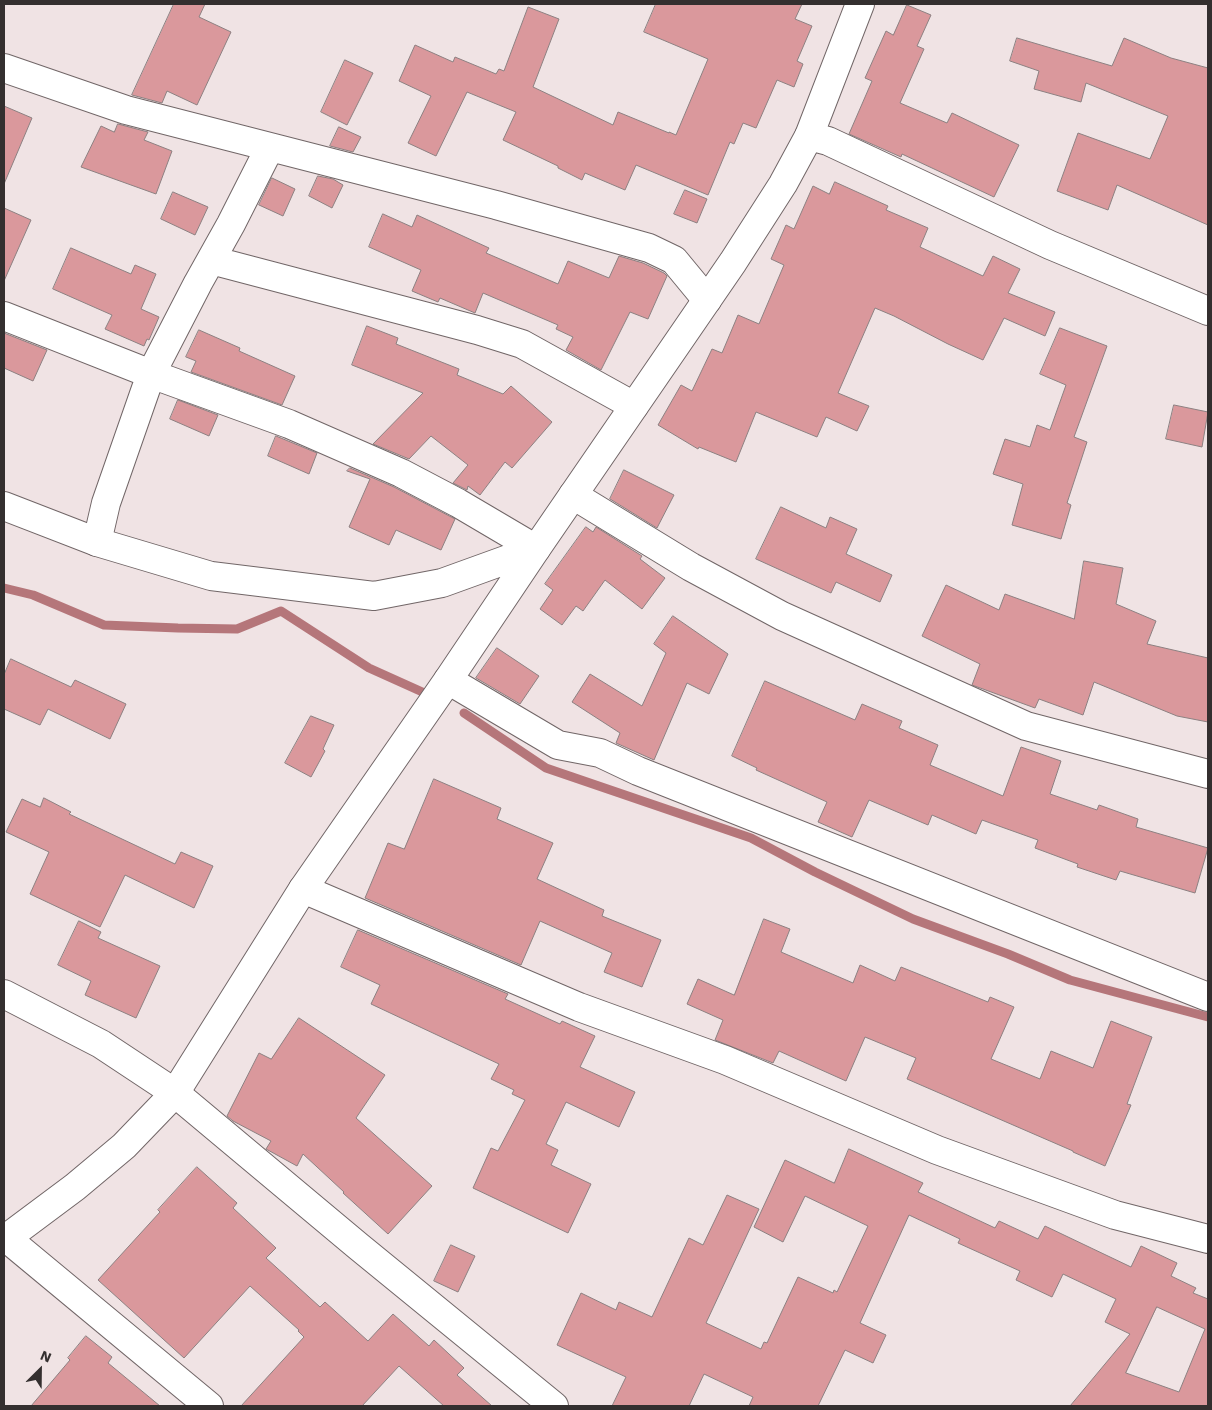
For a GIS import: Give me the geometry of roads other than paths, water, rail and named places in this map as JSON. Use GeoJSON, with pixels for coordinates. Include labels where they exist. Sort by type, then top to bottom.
{"type":"FeatureCollection","features":[{"type":"Feature","properties":{"kind":"street"},"geometry":{"type":"LineString","coordinates":[[208,1406],[5,1238],[75,1188],[124,1146],[175,1093],[303,889],[733,262],[783,184],[809,136],[860,4]]}},
{"type":"Feature","properties":{"kind":"street"},"geometry":{"type":"LineString","coordinates":[[4,68],[126,110],[496,205],[649,248],[674,260],[707,300]]}},
{"type":"Feature","properties":{"kind":"street"},"geometry":{"type":"LineString","coordinates":[[809,136],[828,141],[1050,245],[1208,311]]}},
{"type":"Feature","properties":{"kind":"street"},"geometry":{"type":"LineString","coordinates":[[96,542],[106,503],[151,374],[270,147]]}},
{"type":"Feature","properties":{"kind":"street"},"geometry":{"type":"LineString","coordinates":[[211,260],[477,330],[522,344],[634,406]]}},
{"type":"Feature","properties":{"kind":"street"},"geometry":{"type":"LineString","coordinates":[[4,316],[151,374],[289,424],[401,472],[536,549]]}},
{"type":"Feature","properties":{"kind":"street"},"geometry":{"type":"LineString","coordinates":[[573,495],[691,567],[782,616],[1026,726],[1208,774]]}},
{"type":"Feature","properties":{"kind":"street"},"geometry":{"type":"LineString","coordinates":[[4,506],[96,542],[211,576],[374,596],[442,583],[536,549]]}},
{"type":"Feature","properties":{"kind":"street"},"geometry":{"type":"LineString","coordinates":[[448,680],[558,745],[600,753],[638,771],[1208,997]]}},
{"type":"Feature","properties":{"kind":"street"},"geometry":{"type":"LineString","coordinates":[[303,889],[579,1007],[725,1060],[937,1150],[1115,1215],[1208,1238]]}},
{"type":"Feature","properties":{"kind":"street"},"geometry":{"type":"LineString","coordinates":[[4,994],[101,1044],[175,1093],[554,1406]]}},
{"type":"Feature","properties":{"kind":"waterway"},"geometry":{"type":"LineString","coordinates":[[4,588],[33,595],[104,625],[237,629],[281,611],[369,668],[429,695]]}},
{"type":"Feature","properties":{"kind":"waterway"},"geometry":{"type":"LineString","coordinates":[[464,713],[546,768],[751,838],[815,872],[913,919],[1008,954],[1070,980],[1208,1017]]}}]}
